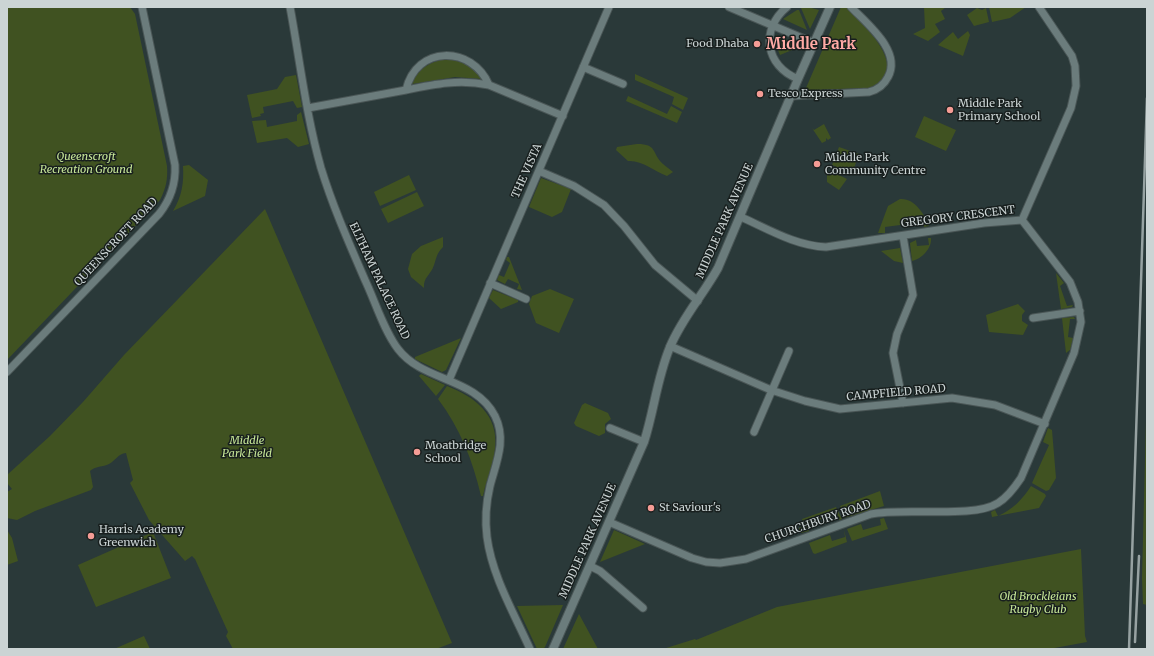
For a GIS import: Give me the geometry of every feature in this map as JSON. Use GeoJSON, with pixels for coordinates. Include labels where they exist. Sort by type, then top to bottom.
{"type":"FeatureCollection","features":[{"type":"Feature","properties":{"kind":"street","name":"QUEENSCROFT ROAD"},"geometry":{"type":"LineString","coordinates":[[7,372],[159,214],[171,196],[175,185],[175,165],[142,7]]}},
{"type":"Feature","properties":{"kind":"street","name":"ELTHAM PALACE ROAD"},"geometry":{"type":"LineString","coordinates":[[290,7],[308,108],[320,163],[336,213],[393,341],[410,361],[480,396],[496,417],[500,429],[500,454],[488,496],[487,536],[491,557],[497,575],[530,649]]}},
{"type":"Feature","properties":{"kind":"street","name":"THE VISTA"},"geometry":{"type":"LineString","coordinates":[[448,380],[609,7]]}},
{"type":"Feature","properties":{"kind":"street"},"geometry":{"type":"LineString","coordinates":[[729,7],[814,43]]}},
{"type":"Feature","properties":{"kind":"street"},"geometry":{"type":"LineString","coordinates":[[787,7],[772,24],[769,40],[772,54],[780,66],[798,78]]}},
{"type":"Feature","properties":{"kind":"street","name":"MIDDLE PARK AVENUE"},"geometry":{"type":"LineString","coordinates":[[553,649],[644,442],[653,413],[660,376],[670,346],[679,328],[698,301],[718,268],[741,217],[798,78],[830,7]]}},
{"type":"Feature","properties":{"kind":"street"},"geometry":{"type":"LineString","coordinates":[[791,96],[869,92],[878,88],[887,80],[892,63],[886,46],[851,7]]}},
{"type":"Feature","properties":{"kind":"street","name":"GREGORY CRESCENT"},"geometry":{"type":"LineString","coordinates":[[741,217],[813,246],[826,247],[984,223],[1022,220],[1071,108],[1076,86],[1075,66],[1072,56],[1039,7]]}},
{"type":"Feature","properties":{"kind":"street"},"geometry":{"type":"LineString","coordinates":[[406,90],[408,81],[423,63],[434,57],[445,55],[468,60],[484,74],[489,85]]}},
{"type":"Feature","properties":{"kind":"street"},"geometry":{"type":"LineString","coordinates":[[583,67],[623,84]]}},
{"type":"Feature","properties":{"kind":"street"},"geometry":{"type":"LineString","coordinates":[[308,108],[462,81],[489,85],[563,116]]}},
{"type":"Feature","properties":{"kind":"street"},"geometry":{"type":"LineString","coordinates":[[539,171],[574,186],[604,205],[620,221],[655,265],[698,301]]}},
{"type":"Feature","properties":{"kind":"street","name":"CHURCHBURY ROAD"},"geometry":{"type":"LineString","coordinates":[[609,522],[692,558],[720,563],[746,559],[879,513],[974,510],[997,504],[1016,485],[1045,424],[1078,341],[1081,322],[1080,311],[1070,282],[1022,220]]}},
{"type":"Feature","properties":{"kind":"street"},"geometry":{"type":"LineString","coordinates":[[903,236],[913,295],[897,334],[893,353],[903,404]]}},
{"type":"Feature","properties":{"kind":"street"},"geometry":{"type":"LineString","coordinates":[[490,283],[526,299]]}},
{"type":"Feature","properties":{"kind":"street"},"geometry":{"type":"LineString","coordinates":[[1032,318],[1080,311]]}},
{"type":"Feature","properties":{"kind":"street","name":"CAMPFIELD ROAD"},"geometry":{"type":"LineString","coordinates":[[670,346],[771,390],[805,401],[840,409],[952,398],[996,405],[1045,424]]}},
{"type":"Feature","properties":{"kind":"street"},"geometry":{"type":"LineString","coordinates":[[754,432],[789,351]]}},
{"type":"Feature","properties":{"kind":"street"},"geometry":{"type":"LineString","coordinates":[[610,428],[644,442]]}},
{"type":"Feature","properties":{"kind":"street"},"geometry":{"type":"LineString","coordinates":[[590,566],[600,571],[643,608]]}},
{"type":"Feature","properties":{"kind":"green space","name":"Queenscroft Recreation Ground"},"geometry":{"type":"Polygon","coordinates":[[[7,7],[130,7],[135,14],[167,166],[167,179],[160,200],[7,360],[7,7]]]}},
{"type":"Feature","properties":{"kind":"green space"},"geometry":{"type":"Polygon","coordinates":[[[808,7],[819,10],[810,29],[801,8],[808,7]]]}},
{"type":"Feature","properties":{"kind":"green space"},"geometry":{"type":"Polygon","coordinates":[[[841,7],[847,7],[873,36],[886,59],[887,70],[882,80],[869,88],[808,90],[806,88],[841,7]]]}},
{"type":"Feature","properties":{"kind":"green space"},"geometry":{"type":"Polygon","coordinates":[[[924,7],[946,7],[941,11],[945,19],[935,24],[940,32],[928,41],[913,34],[925,28],[924,7]]]}},
{"type":"Feature","properties":{"kind":"green space"},"geometry":{"type":"Polygon","coordinates":[[[989,7],[1026,7],[1010,18],[992,22],[989,7]]]}},
{"type":"Feature","properties":{"kind":"green space"},"geometry":{"type":"Polygon","coordinates":[[[977,8],[982,10],[986,8],[989,22],[974,26],[967,15],[977,8]]]}},
{"type":"Feature","properties":{"kind":"green space"},"geometry":{"type":"Polygon","coordinates":[[[799,10],[807,30],[783,19],[799,10]]]}},
{"type":"Feature","properties":{"kind":"green space"},"geometry":{"type":"Polygon","coordinates":[[[968,31],[970,35],[963,56],[938,45],[953,32],[958,39],[968,31]]]}},
{"type":"Feature","properties":{"kind":"green space"},"geometry":{"type":"Polygon","coordinates":[[[776,35],[796,44],[797,48],[780,55],[775,43],[776,35]]]}},
{"type":"Feature","properties":{"kind":"green space"},"geometry":{"type":"Polygon","coordinates":[[[445,59],[466,64],[471,67],[482,79],[455,77],[412,84],[417,74],[421,70],[429,64],[445,59]]]}},
{"type":"Feature","properties":{"kind":"green space"},"geometry":{"type":"Polygon","coordinates":[[[635,74],[688,98],[683,110],[672,104],[674,97],[635,80],[635,74]]]}},
{"type":"Feature","properties":{"kind":"green space"},"geometry":{"type":"Polygon","coordinates":[[[296,75],[302,107],[297,108],[293,101],[263,107],[264,113],[260,114],[261,116],[252,118],[247,95],[277,89],[285,77],[296,75]]]}},
{"type":"Feature","properties":{"kind":"green space"},"geometry":{"type":"Polygon","coordinates":[[[628,96],[667,114],[671,106],[682,112],[677,123],[626,101],[628,96]]]}},
{"type":"Feature","properties":{"kind":"green space"},"geometry":{"type":"Polygon","coordinates":[[[301,112],[309,144],[298,147],[287,138],[257,143],[252,121],[266,120],[267,127],[297,121],[297,115],[301,112]]]}},
{"type":"Feature","properties":{"kind":"green space"},"geometry":{"type":"Polygon","coordinates":[[[924,116],[956,130],[946,151],[915,137],[924,116]]]}},
{"type":"Feature","properties":{"kind":"green space"},"geometry":{"type":"Polygon","coordinates":[[[824,124],[831,138],[828,140],[826,138],[826,141],[822,143],[812,128],[814,130],[824,124]]]}},
{"type":"Feature","properties":{"kind":"green space"},"geometry":{"type":"Polygon","coordinates":[[[644,144],[651,147],[659,160],[673,172],[667,176],[638,162],[628,161],[616,150],[617,147],[644,144]]]}},
{"type":"Feature","properties":{"kind":"green space"},"geometry":{"type":"Polygon","coordinates":[[[839,147],[859,154],[852,174],[832,165],[839,147]]]}},
{"type":"Feature","properties":{"kind":"green space"},"geometry":{"type":"Polygon","coordinates":[[[189,165],[208,180],[205,196],[173,211],[182,189],[183,166],[189,165]]]}},
{"type":"Feature","properties":{"kind":"green space"},"geometry":{"type":"Polygon","coordinates":[[[827,172],[833,172],[847,179],[839,190],[827,182],[827,172]]]}},
{"type":"Feature","properties":{"kind":"green space"},"geometry":{"type":"Polygon","coordinates":[[[409,175],[416,190],[380,206],[374,192],[409,175]]]}},
{"type":"Feature","properties":{"kind":"green space"},"geometry":{"type":"Polygon","coordinates":[[[541,178],[571,189],[562,212],[552,217],[529,207],[541,178]]]}},
{"type":"Feature","properties":{"kind":"green space"},"geometry":{"type":"Polygon","coordinates":[[[417,192],[424,206],[388,223],[381,209],[417,192]]]}},
{"type":"Feature","properties":{"kind":"green space"},"geometry":{"type":"Polygon","coordinates":[[[900,199],[905,199],[914,204],[922,212],[929,226],[924,227],[923,222],[885,227],[885,233],[878,233],[888,206],[900,199]]]}},
{"type":"Feature","properties":{"kind":"green space","name":"Middle Park Field"},"geometry":{"type":"Polygon","coordinates":[[[265,209],[452,643],[436,649],[233,649],[226,636],[228,632],[195,559],[192,556],[185,561],[149,520],[130,483],[133,480],[126,453],[119,456],[109,464],[94,468],[90,471],[93,487],[91,490],[35,511],[17,520],[7,518],[7,492],[12,489],[7,483],[7,475],[50,436],[83,402],[124,355],[265,209]]]}},
{"type":"Feature","properties":{"kind":"green space"},"geometry":{"type":"Polygon","coordinates":[[[443,237],[443,247],[425,281],[424,288],[411,277],[408,269],[412,254],[421,246],[443,237]]]}},
{"type":"Feature","properties":{"kind":"green space"},"geometry":{"type":"Polygon","coordinates":[[[928,238],[931,238],[931,242],[926,252],[916,260],[912,261],[910,243],[916,240],[917,246],[929,245],[928,238]]]}},
{"type":"Feature","properties":{"kind":"green space"},"geometry":{"type":"Polygon","coordinates":[[[900,248],[903,263],[894,261],[881,251],[900,248]]]}},
{"type":"Feature","properties":{"kind":"green space"},"geometry":{"type":"Polygon","coordinates":[[[507,257],[509,257],[522,290],[517,289],[519,284],[508,279],[505,284],[497,280],[499,275],[504,277],[510,263],[506,260],[507,257]]]}},
{"type":"Feature","properties":{"kind":"green space"},"geometry":{"type":"Polygon","coordinates":[[[1056,273],[1064,283],[1060,286],[1067,306],[1073,305],[1072,307],[1061,309],[1056,273]]]}},
{"type":"Feature","properties":{"kind":"green space"},"geometry":{"type":"Polygon","coordinates":[[[550,289],[574,299],[559,333],[536,323],[529,304],[532,296],[550,289]]]}},
{"type":"Feature","properties":{"kind":"green space"},"geometry":{"type":"Polygon","coordinates":[[[493,290],[518,300],[518,302],[501,309],[489,298],[493,290]]]}},
{"type":"Feature","properties":{"kind":"green space"},"geometry":{"type":"Polygon","coordinates":[[[1018,304],[1025,311],[1022,315],[1022,321],[1028,325],[1023,335],[989,332],[986,315],[1018,304]]]}},
{"type":"Feature","properties":{"kind":"green space"},"geometry":{"type":"Polygon","coordinates":[[[1074,317],[1075,319],[1070,319],[1068,337],[1073,338],[1070,350],[1066,353],[1062,318],[1074,317]]]}},
{"type":"Feature","properties":{"kind":"green space"},"geometry":{"type":"Polygon","coordinates":[[[461,338],[446,370],[442,372],[415,359],[415,357],[461,338]]]}},
{"type":"Feature","properties":{"kind":"green space"},"geometry":{"type":"Polygon","coordinates":[[[421,374],[445,385],[436,396],[419,376],[421,374]]]}},
{"type":"Feature","properties":{"kind":"green space"},"geometry":{"type":"Polygon","coordinates":[[[1147,381],[1147,605],[1143,604],[1142,578],[1147,381]]]}},
{"type":"Feature","properties":{"kind":"green space"},"geometry":{"type":"Polygon","coordinates":[[[447,386],[457,390],[476,402],[489,417],[493,426],[495,448],[492,466],[483,496],[481,496],[465,445],[453,421],[438,399],[447,386]]]}},
{"type":"Feature","properties":{"kind":"green space"},"geometry":{"type":"Polygon","coordinates":[[[585,403],[608,413],[611,419],[605,424],[605,433],[599,436],[576,426],[574,423],[582,405],[585,403]]]}},
{"type":"Feature","properties":{"kind":"green space"},"geometry":{"type":"Polygon","coordinates":[[[1048,428],[1052,430],[1056,478],[1049,490],[1046,491],[1032,483],[1049,445],[1043,442],[1048,428]]]}},
{"type":"Feature","properties":{"kind":"green space"},"geometry":{"type":"Polygon","coordinates":[[[1031,486],[1046,496],[1039,508],[999,516],[1017,504],[1031,486]]]}},
{"type":"Feature","properties":{"kind":"green space"},"geometry":{"type":"Polygon","coordinates":[[[880,491],[884,506],[844,518],[840,506],[880,491]]]}},
{"type":"Feature","properties":{"kind":"green space"},"geometry":{"type":"Polygon","coordinates":[[[836,507],[842,519],[839,520],[837,514],[807,524],[809,531],[801,533],[799,528],[804,526],[802,519],[836,507]]]}},
{"type":"Feature","properties":{"kind":"green space"},"geometry":{"type":"Polygon","coordinates":[[[995,510],[998,516],[992,517],[991,512],[995,510]]]}},
{"type":"Feature","properties":{"kind":"green space"},"geometry":{"type":"Polygon","coordinates":[[[884,518],[888,529],[852,541],[847,529],[861,524],[863,530],[881,525],[880,519],[884,518]]]}},
{"type":"Feature","properties":{"kind":"green space"},"geometry":{"type":"Polygon","coordinates":[[[7,530],[12,538],[18,561],[7,565],[7,530]]]}},
{"type":"Feature","properties":{"kind":"green space"},"geometry":{"type":"Polygon","coordinates":[[[614,530],[645,544],[600,562],[614,530]]]}},
{"type":"Feature","properties":{"kind":"green space"},"geometry":{"type":"Polygon","coordinates":[[[844,530],[847,542],[815,554],[813,553],[809,543],[830,535],[832,541],[845,537],[844,530]]]}},
{"type":"Feature","properties":{"kind":"green space"},"geometry":{"type":"Polygon","coordinates":[[[153,532],[171,578],[96,607],[78,565],[153,532]]]}},
{"type":"Feature","properties":{"kind":"green space","name":"Old Brockleians Rugby Club"},"geometry":{"type":"Polygon","coordinates":[[[1081,549],[1085,636],[1087,642],[1049,649],[663,649],[695,639],[696,640],[777,607],[1081,549]]]}},
{"type":"Feature","properties":{"kind":"green space"},"geometry":{"type":"Polygon","coordinates":[[[563,605],[545,647],[543,649],[537,649],[517,606],[563,605]]]}},
{"type":"Feature","properties":{"kind":"green space"},"geometry":{"type":"Polygon","coordinates":[[[579,614],[598,649],[563,649],[579,614]]]}},
{"type":"Feature","properties":{"kind":"green space"},"geometry":{"type":"Polygon","coordinates":[[[144,636],[150,649],[114,649],[144,636]]]}},
{"type":"Feature","properties":{"kind":"railway"},"geometry":{"type":"LineString","coordinates":[[1129,649],[1147,98]]}},
{"type":"Feature","properties":{"kind":"railway"},"geometry":{"type":"LineString","coordinates":[[1135,642],[1139,556]]}},
{"type":"Feature","properties":{"kind":"place","name":"Food Dhaba"},"geometry":{"type":"Point","coordinates":[757,44]}},
{"type":"Feature","properties":{"kind":"place","name":"Tesco Express"},"geometry":{"type":"Point","coordinates":[760,94]}},
{"type":"Feature","properties":{"kind":"place","name":"Middle Park Primary School"},"geometry":{"type":"Point","coordinates":[950,110]}},
{"type":"Feature","properties":{"kind":"place","name":"Middle Park Community Centre"},"geometry":{"type":"Point","coordinates":[817,164]}},
{"type":"Feature","properties":{"kind":"place","name":"Moatbridge School"},"geometry":{"type":"Point","coordinates":[417,452]}},
{"type":"Feature","properties":{"kind":"place","name":"St Saviour's"},"geometry":{"type":"Point","coordinates":[651,508]}},
{"type":"Feature","properties":{"kind":"place","name":"Harris Academy Greenwich"},"geometry":{"type":"Point","coordinates":[91,536]}},
{"type":"Feature","properties":{"kind":"district","name":"Middle Park"},"geometry":{"type":"Point","coordinates":[811,45]}}]}
